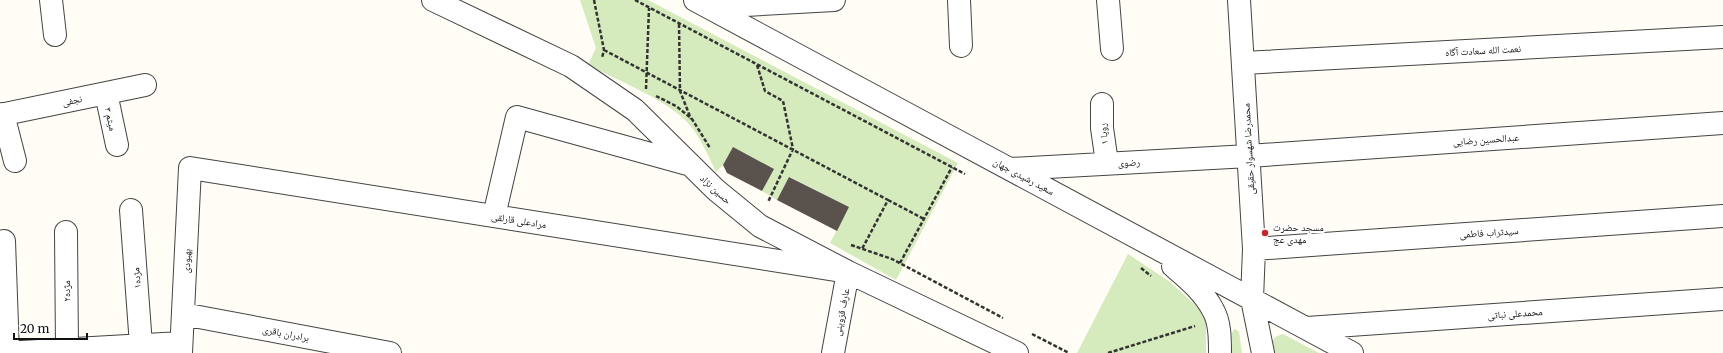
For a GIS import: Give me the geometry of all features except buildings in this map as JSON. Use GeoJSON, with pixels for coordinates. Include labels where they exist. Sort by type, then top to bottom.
{"type":"FeatureCollection","features":[{"type":"Feature","properties":{"kind":"street"},"geometry":{"type":"LineString","coordinates":[[51,0],[55,35]]}},
{"type":"Feature","properties":{"kind":"street","name":"حسین نژاد"},"geometry":{"type":"LineString","coordinates":[[433,0],[572,66],[635,110],[716,190],[760,226],[848,272],[1017,353]]}},
{"type":"Feature","properties":{"kind":"street"},"geometry":{"type":"LineString","coordinates":[[702,4],[834,0]]}},
{"type":"Feature","properties":{"kind":"street"},"geometry":{"type":"LineString","coordinates":[[959,0],[962,46]]}},
{"type":"Feature","properties":{"kind":"street"},"geometry":{"type":"LineString","coordinates":[[1108,0],[1112,49]]}},
{"type":"Feature","properties":{"kind":"street","name":"محمدرضا شهسوار حقیقی"},"geometry":{"type":"LineString","coordinates":[[1239,0],[1254,249],[1252,299],[1263,353]]}},
{"type":"Feature","properties":{"kind":"street","name":"سعید رشیدی جهان"},"geometry":{"type":"LineString","coordinates":[[702,4],[1352,353]]}},
{"type":"Feature","properties":{"kind":"street","name":"نعمت الله سعادت آگاه"},"geometry":{"type":"LineString","coordinates":[[1243,63],[1723,37]]}},
{"type":"Feature","properties":{"kind":"street","name":"نجفی"},"geometry":{"type":"LineString","coordinates":[[2,115],[145,85]]}},
{"type":"Feature","properties":{"kind":"street","name":"میثم ۳"},"geometry":{"type":"LineString","coordinates":[[106,93],[117,145]]}},
{"type":"Feature","properties":{"kind":"street","name":"رویا ۱"},"geometry":{"type":"LineString","coordinates":[[1102,104],[1102,128],[1107,164]]}},
{"type":"Feature","properties":{"kind":"street"},"geometry":{"type":"LineString","coordinates":[[2,115],[15,161]]}},
{"type":"Feature","properties":{"kind":"street"},"geometry":{"type":"LineString","coordinates":[[494,216],[517,117],[689,164]]}},
{"type":"Feature","properties":{"kind":"street","name":"عبدالحسین رضایی"},"geometry":{"type":"LineString","coordinates":[[1248,156],[1723,123]]}},
{"type":"Feature","properties":{"kind":"street","name":"رضوی"},"geometry":{"type":"LineString","coordinates":[[1010,169],[1248,156]]}},
{"type":"Feature","properties":{"kind":"street","name":"مرادعلی قارلقی"},"geometry":{"type":"LineString","coordinates":[[190,168],[848,272]]}},
{"type":"Feature","properties":{"kind":"street","name":"بهبودی"},"geometry":{"type":"LineString","coordinates":[[181,348],[190,168]]}},
{"type":"Feature","properties":{"kind":"street","name":"مژده۱"},"geometry":{"type":"LineString","coordinates":[[131,210],[141,345]]}},
{"type":"Feature","properties":{"kind":"street","name":"سیدتراب فاطمی"},"geometry":{"type":"LineString","coordinates":[[1254,249],[1723,216]]}},
{"type":"Feature","properties":{"kind":"street","name":"مژده۲"},"geometry":{"type":"LineString","coordinates":[[66,232],[67,349]]}},
{"type":"Feature","properties":{"kind":"street"},"geometry":{"type":"LineString","coordinates":[[4,241],[8,353]]}},
{"type":"Feature","properties":{"kind":"street"},"geometry":{"type":"LineString","coordinates":[[1148,243],[1195,286],[1214,310],[1220,333],[1220,353]]}},
{"type":"Feature","properties":{"kind":"street","name":"عارف قزوینی"},"geometry":{"type":"LineString","coordinates":[[833,353],[848,272]]}},
{"type":"Feature","properties":{"kind":"street","name":"محمدعلی نباتی"},"geometry":{"type":"LineString","coordinates":[[1307,328],[1723,299]]}},
{"type":"Feature","properties":{"kind":"street","name":"برادران باقری"},"geometry":{"type":"LineString","coordinates":[[183,314],[390,353]]}},
{"type":"Feature","properties":{"kind":"street"},"geometry":{"type":"LineString","coordinates":[[4,353],[141,345],[181,348]]}},
{"type":"Feature","properties":{"kind":"path"},"geometry":{"type":"LineString","coordinates":[[594,0],[604,50],[601,61]]}},
{"type":"Feature","properties":{"kind":"path"},"geometry":{"type":"LineString","coordinates":[[635,0],[966,175]]}},
{"type":"Feature","properties":{"kind":"path"},"geometry":{"type":"LineString","coordinates":[[639,87],[646,91],[649,8]]}},
{"type":"Feature","properties":{"kind":"path"},"geometry":{"type":"LineString","coordinates":[[679,23],[680,91],[692,119],[711,150]]}},
{"type":"Feature","properties":{"kind":"path"},"geometry":{"type":"LineString","coordinates":[[604,50],[793,149],[924,220]]}},
{"type":"Feature","properties":{"kind":"path"},"geometry":{"type":"LineString","coordinates":[[757,65],[766,91],[783,101],[793,149],[766,206]]}},
{"type":"Feature","properties":{"kind":"path"},"geometry":{"type":"LineString","coordinates":[[652,94],[676,106],[692,119]]}},
{"type":"Feature","properties":{"kind":"path"},"geometry":{"type":"LineString","coordinates":[[900,263],[952,167]]}},
{"type":"Feature","properties":{"kind":"path"},"geometry":{"type":"LineString","coordinates":[[863,248],[888,200]]}},
{"type":"Feature","properties":{"kind":"path"},"geometry":{"type":"LineString","coordinates":[[847,244],[863,248],[900,263],[1006,319]]}},
{"type":"Feature","properties":{"kind":"path"},"geometry":{"type":"LineString","coordinates":[[1140,267],[1152,277]]}},
{"type":"Feature","properties":{"kind":"path"},"geometry":{"type":"LineString","coordinates":[[1108,353],[1216,319]]}},
{"type":"Feature","properties":{"kind":"path"},"geometry":{"type":"LineString","coordinates":[[1027,330],[1069,353]]}},
{"type":"Feature","properties":{"kind":"green space"},"geometry":{"type":"Polygon","coordinates":[[[580,0],[648,0],[958,163],[896,280],[830,243],[849,207],[790,177],[777,200],[762,191],[773,169],[723,165],[716,172],[696,133],[678,114],[654,98],[588,65],[596,48],[580,0]]]}},
{"type":"Feature","properties":{"kind":"green space"},"geometry":{"type":"Polygon","coordinates":[[[1128,254],[1170,282],[1202,311],[1206,318],[1206,353],[1077,353],[1128,254]]]}},
{"type":"Feature","properties":{"kind":"green space"},"geometry":{"type":"Polygon","coordinates":[[[1234,329],[1239,332],[1242,353],[1232,353],[1232,333],[1234,329]]]}},
{"type":"Feature","properties":{"kind":"green space"},"geometry":{"type":"Polygon","coordinates":[[[1283,334],[1319,353],[1272,353],[1271,345],[1274,338],[1283,334]]]}},
{"type":"Feature","properties":{"kind":"place","name":"مسجد حضرت مهدی عج"},"geometry":{"type":"Point","coordinates":[1265,233]}}]}
